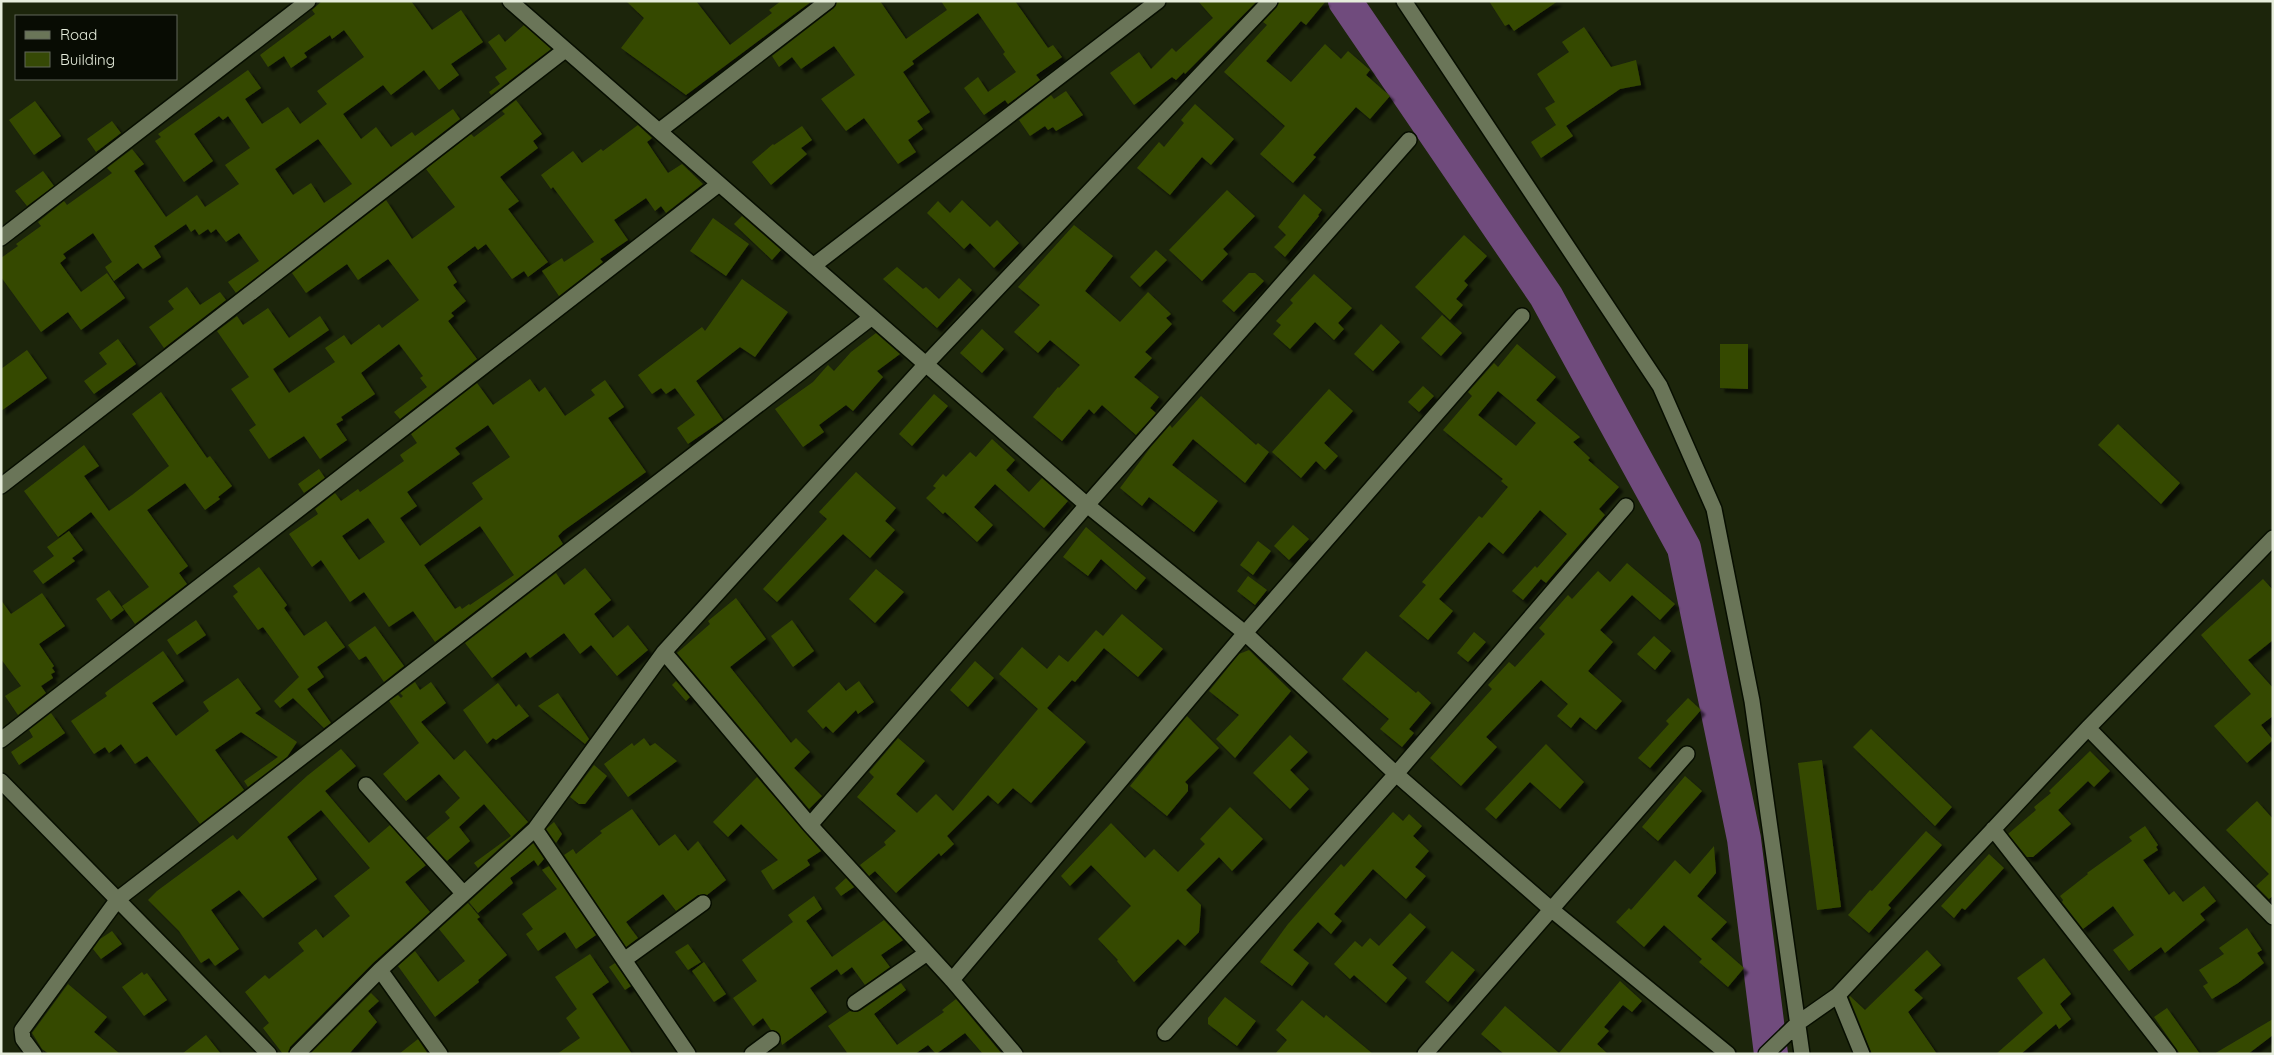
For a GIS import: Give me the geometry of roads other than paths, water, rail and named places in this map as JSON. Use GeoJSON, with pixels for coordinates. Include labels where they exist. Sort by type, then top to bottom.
{"type":"FeatureCollection","features":[{"type":"Feature","properties":{"kind":"street"},"geometry":{"type":"LineString","coordinates":[[1,238],[308,1]]}},
{"type":"Feature","properties":{"kind":"street"},"geometry":{"type":"LineString","coordinates":[[510,1],[1087,505],[1245,633],[1396,774],[1552,910],[1728,1054]]}},
{"type":"Feature","properties":{"kind":"street"},"geometry":{"type":"LineString","coordinates":[[659,131],[828,1]]}},
{"type":"Feature","properties":{"kind":"street"},"geometry":{"type":"LineString","coordinates":[[813,266],[1158,1]]}},
{"type":"Feature","properties":{"kind":"street"},"geometry":{"type":"LineString","coordinates":[[297,1054],[380,970],[535,829],[664,652],[926,364],[1270,1]]}},
{"type":"Feature","properties":{"kind":"street"},"geometry":{"type":"LineString","coordinates":[[1404,1],[1660,386],[1714,509],[1752,701],[1792,1028],[1802,1054]]}},
{"type":"Feature","properties":{"kind":"street"},"geometry":{"type":"LineString","coordinates":[[1,486],[565,50]]}},
{"type":"Feature","properties":{"kind":"street"},"geometry":{"type":"LineString","coordinates":[[810,825],[1087,505],[1409,140]]}},
{"type":"Feature","properties":{"kind":"street"},"geometry":{"type":"LineString","coordinates":[[1,740],[719,184]]}},
{"type":"Feature","properties":{"kind":"street"},"geometry":{"type":"LineString","coordinates":[[952,980],[1245,633],[1522,316]]}},
{"type":"Feature","properties":{"kind":"street"},"geometry":{"type":"LineString","coordinates":[[34,1054],[23,1039],[22,1030],[118,899],[872,317]]}},
{"type":"Feature","properties":{"kind":"street"},"geometry":{"type":"LineString","coordinates":[[1164,1033],[1396,774],[1626,506]]}},
{"type":"Feature","properties":{"kind":"street"},"geometry":{"type":"LineString","coordinates":[[1766,1054],[1792,1028],[1838,995],[2088,728],[2273,538]]}},
{"type":"Feature","properties":{"kind":"street"},"geometry":{"type":"LineString","coordinates":[[664,652],[810,825],[952,980],[1015,1054]]}},
{"type":"Feature","properties":{"kind":"street"},"geometry":{"type":"LineString","coordinates":[[2088,728],[2273,917]]}},
{"type":"Feature","properties":{"kind":"street"},"geometry":{"type":"LineString","coordinates":[[1425,1054],[1687,754]]}},
{"type":"Feature","properties":{"kind":"street"},"geometry":{"type":"LineString","coordinates":[[1,781],[269,1054]]}},
{"type":"Feature","properties":{"kind":"street"},"geometry":{"type":"LineString","coordinates":[[366,785],[463,893]]}},
{"type":"Feature","properties":{"kind":"street"},"geometry":{"type":"LineString","coordinates":[[535,829],[688,1054]]}},
{"type":"Feature","properties":{"kind":"street"},"geometry":{"type":"LineString","coordinates":[[1993,829],[2169,1054]]}},
{"type":"Feature","properties":{"kind":"street"},"geometry":{"type":"LineString","coordinates":[[624,960],[703,903]]}},
{"type":"Feature","properties":{"kind":"street"},"geometry":{"type":"LineString","coordinates":[[855,1003],[927,953]]}},
{"type":"Feature","properties":{"kind":"street"},"geometry":{"type":"LineString","coordinates":[[380,970],[440,1054]]}},
{"type":"Feature","properties":{"kind":"street"},"geometry":{"type":"LineString","coordinates":[[1838,995],[1862,1054]]}},
{"type":"Feature","properties":{"kind":"street"},"geometry":{"type":"LineString","coordinates":[[752,1054],[772,1039]]}},
{"type":"Feature","properties":{"kind":"waterway"},"geometry":{"type":"LineString","coordinates":[[1345,1],[1546,296],[1684,548],[1744,839],[1771,1054]]}}]}
